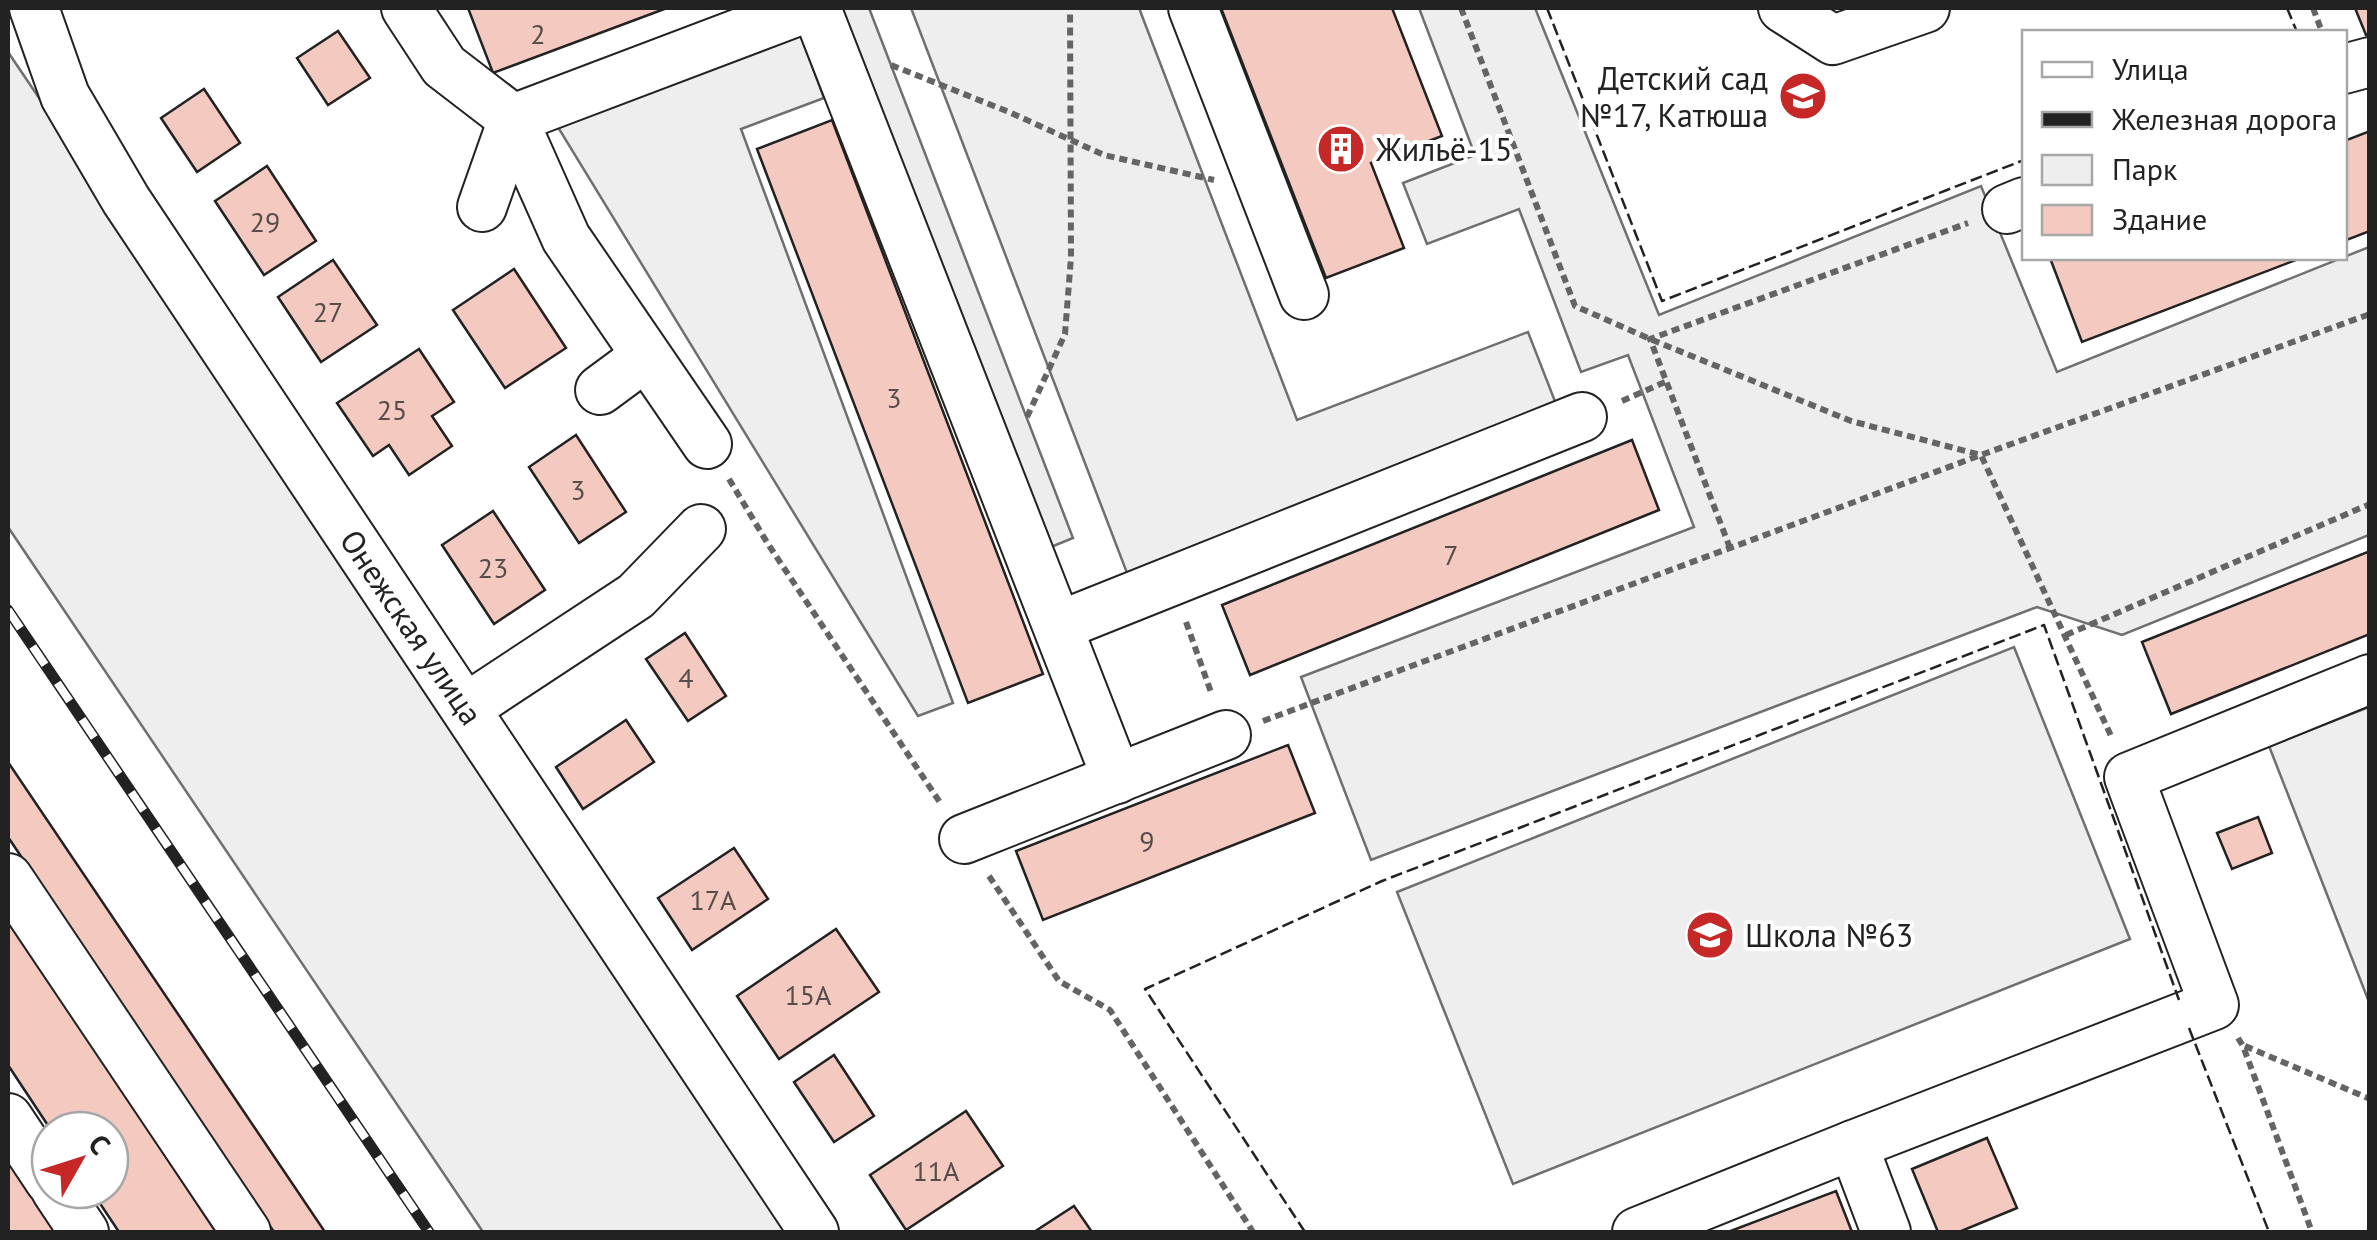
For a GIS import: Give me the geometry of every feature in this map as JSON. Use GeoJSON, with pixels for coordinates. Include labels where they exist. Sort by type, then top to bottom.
{"type":"FeatureCollection","features":[{"type":"Feature","properties":{"kind":"street","name":"Онежская улица"},"geometry":{"type":"LineString","coordinates":[[34,8],[65,96],[126,200],[814,1232]]}},
{"type":"Feature","properties":{"kind":"street"},"geometry":{"type":"LineString","coordinates":[[406,8],[444,66],[513,120],[566,238],[707,444]]}},
{"type":"Feature","properties":{"kind":"street"},"geometry":{"type":"LineString","coordinates":[[482,207],[513,120],[806,8]]}},
{"type":"Feature","properties":{"kind":"street"},"geometry":{"type":"LineString","coordinates":[[816,8],[1117,778]]}},
{"type":"Feature","properties":{"kind":"street"},"geometry":{"type":"LineString","coordinates":[[1194,8],[1304,296]]}},
{"type":"Feature","properties":{"kind":"street"},"geometry":{"type":"LineString","coordinates":[[1783,8],[1833,40],[1925,8]]}},
{"type":"Feature","properties":{"kind":"street"},"geometry":{"type":"LineString","coordinates":[[600,390],[646,356]]}},
{"type":"Feature","properties":{"kind":"street"},"geometry":{"type":"LineString","coordinates":[[1058,626],[1582,418]]}},
{"type":"Feature","properties":{"kind":"street"},"geometry":{"type":"LineString","coordinates":[[466,708],[636,596],[701,529]]}},
{"type":"Feature","properties":{"kind":"street"},"geometry":{"type":"LineString","coordinates":[[1637,1232],[2214,1005],[2129,776],[2370,679]]}},
{"type":"Feature","properties":{"kind":"street"},"geometry":{"type":"LineString","coordinates":[[964,839],[1226,735]]}},
{"type":"Feature","properties":{"kind":"street"},"geometry":{"type":"LineString","coordinates":[[8,878],[246,1232]]}},
{"type":"Feature","properties":{"kind":"street"},"geometry":{"type":"LineString","coordinates":[[8,1118],[30,1151]]}},
{"type":"Feature","properties":{"kind":"street"},"geometry":{"type":"LineString","coordinates":[[1853,1146],[1886,1232]]}},
{"type":"Feature","properties":{"kind":"street"},"geometry":{"type":"LineString","coordinates":[[69,1210],[84,1232]]}},
{"type":"Feature","properties":{"kind":"path"},"geometry":{"type":"LineString","coordinates":[[1027,417],[1065,334],[1070,257],[1070,8]]}},
{"type":"Feature","properties":{"kind":"path"},"geometry":{"type":"LineString","coordinates":[[1461,8],[1575,306],[1851,421],[1981,455]]}},
{"type":"Feature","properties":{"kind":"path"},"geometry":{"type":"LineString","coordinates":[[892,65],[1104,155],[1264,191]]}},
{"type":"Feature","properties":{"kind":"path"},"geometry":{"type":"LineString","coordinates":[[1650,339],[2016,206]]}},
{"type":"Feature","properties":{"kind":"path"},"geometry":{"type":"LineString","coordinates":[[1172,581],[1226,735],[2370,314]]}},
{"type":"Feature","properties":{"kind":"path"},"geometry":{"type":"LineString","coordinates":[[1650,339],[1730,548]]}},
{"type":"Feature","properties":{"kind":"path"},"geometry":{"type":"LineString","coordinates":[[707,444],[768,544],[1060,981],[1110,1010],[1253,1232]]}},
{"type":"Feature","properties":{"kind":"path"},"geometry":{"type":"LineString","coordinates":[[1981,455],[2129,776]]}},
{"type":"Feature","properties":{"kind":"path"},"geometry":{"type":"LineString","coordinates":[[2066,636],[2370,504]]}},
{"type":"Feature","properties":{"kind":"path"},"geometry":{"type":"LineString","coordinates":[[2214,1005],[2244,1046],[2312,1232]]}},
{"type":"Feature","properties":{"kind":"path"},"geometry":{"type":"LineString","coordinates":[[2244,1046],[2370,1099]]}},
{"type":"Feature","properties":{"kind":"green space"},"geometry":{"type":"Polygon","coordinates":[[[911,8],[1139,8],[1297,420],[1528,332],[1558,409],[1127,573],[911,8]]]}},
{"type":"Feature","properties":{"kind":"green space"},"geometry":{"type":"Polygon","coordinates":[[[1419,8],[1535,8],[1659,315],[1981,186],[2057,372],[2337,260],[2347,260],[2347,256],[2369,247],[2369,535],[2122,635],[2037,607],[1371,860],[1301,677],[1694,527],[1628,355],[1581,372],[1519,209],[1427,244],[1403,183],[1475,155],[1419,8]]]}},
{"type":"Feature","properties":{"kind":"green space"},"geometry":{"type":"Polygon","coordinates":[[[800,34],[824,98],[741,129],[953,703],[918,716],[556,124],[800,34]]]}},
{"type":"Feature","properties":{"kind":"green space"},"geometry":{"type":"Polygon","coordinates":[[[8,52],[794,1232],[483,1232],[8,527],[8,52]]]}},
{"type":"Feature","properties":{"kind":"green space"},"geometry":{"type":"Polygon","coordinates":[[[2014,647],[2130,939],[1513,1184],[1397,892],[2014,647]]]}},
{"type":"Feature","properties":{"kind":"green space"},"geometry":{"type":"Polygon","coordinates":[[[2369,707],[2369,1002],[2269,746],[2369,707]]]}},
{"type":"Feature","properties":{"kind":"shaded area"},"geometry":{"type":"Polygon","coordinates":[[[838,8],[869,8],[1073,538],[1046,549],[838,8]]]}},
{"type":"Feature","properties":{"kind":"building"},"geometry":{"type":"Polygon","coordinates":[[[468,8],[667,8],[493,73],[468,8]]]}},
{"type":"Feature","properties":{"kind":"building","name":"Жильё-15"},"geometry":{"type":"Polygon","coordinates":[[[1221,8],[1392,8],[1442,136],[1371,163],[1404,248],[1326,278],[1221,8]]]}},
{"type":"Feature","properties":{"kind":"building"},"geometry":{"type":"Polygon","coordinates":[[[2355,8],[2370,8],[2370,34],[2366,35],[2355,8]]]}},
{"type":"Feature","properties":{"kind":"building"},"geometry":{"type":"Polygon","coordinates":[[[338,31],[370,78],[328,105],[297,58],[338,31]]]}},
{"type":"Feature","properties":{"kind":"building"},"geometry":{"type":"Polygon","coordinates":[[[204,89],[240,143],[197,172],[161,118],[204,89]]]}},
{"type":"Feature","properties":{"kind":"building"},"geometry":{"type":"Polygon","coordinates":[[[832,120],[1043,674],[968,703],[757,149],[832,120]]]}},
{"type":"Feature","properties":{"kind":"building"},"geometry":{"type":"Polygon","coordinates":[[[2370,131],[2370,231],[2347,240],[2347,140],[2370,131]]]}},
{"type":"Feature","properties":{"kind":"building"},"geometry":{"type":"Polygon","coordinates":[[[267,166],[316,241],[264,275],[215,201],[267,166]]]}},
{"type":"Feature","properties":{"kind":"building"},"geometry":{"type":"Polygon","coordinates":[[[333,260],[377,325],[321,362],[278,297],[333,260]]]}},
{"type":"Feature","properties":{"kind":"building"},"geometry":{"type":"Polygon","coordinates":[[[2051,260],[2296,260],[2082,342],[2051,260]]]}},
{"type":"Feature","properties":{"kind":"building"},"geometry":{"type":"Polygon","coordinates":[[[514,269],[566,348],[505,388],[453,310],[514,269]]]}},
{"type":"Feature","properties":{"kind":"building"},"geometry":{"type":"Polygon","coordinates":[[[419,349],[454,402],[432,416],[452,446],[409,475],[389,445],[373,456],[337,403],[419,349]]]}},
{"type":"Feature","properties":{"kind":"building"},"geometry":{"type":"Polygon","coordinates":[[[576,435],[626,512],[579,543],[529,467],[576,435]]]}},
{"type":"Feature","properties":{"kind":"building"},"geometry":{"type":"Polygon","coordinates":[[[1632,440],[1659,510],[1250,675],[1222,605],[1632,440]]]}},
{"type":"Feature","properties":{"kind":"building"},"geometry":{"type":"Polygon","coordinates":[[[493,511],[545,590],[494,624],[442,545],[493,511]]]}},
{"type":"Feature","properties":{"kind":"building"},"geometry":{"type":"Polygon","coordinates":[[[2370,551],[2370,634],[2171,714],[2142,642],[2370,551]]]}},
{"type":"Feature","properties":{"kind":"building"},"geometry":{"type":"Polygon","coordinates":[[[685,633],[726,696],[688,721],[646,659],[685,633]]]}},
{"type":"Feature","properties":{"kind":"building"},"geometry":{"type":"Polygon","coordinates":[[[626,720],[654,762],[583,809],[556,767],[626,720]]]}},
{"type":"Feature","properties":{"kind":"building"},"geometry":{"type":"Polygon","coordinates":[[[1288,745],[1315,813],[1043,920],[1016,851],[1288,745]]]}},
{"type":"Feature","properties":{"kind":"building"},"geometry":{"type":"Polygon","coordinates":[[[8,762],[325,1232],[274,1232],[8,837],[8,762]]]}},
{"type":"Feature","properties":{"kind":"building"},"geometry":{"type":"Polygon","coordinates":[[[2258,817],[2272,853],[2232,869],[2217,833],[2258,817]]]}},
{"type":"Feature","properties":{"kind":"building"},"geometry":{"type":"Polygon","coordinates":[[[734,848],[768,899],[692,950],[658,898],[734,848]]]}},
{"type":"Feature","properties":{"kind":"building"},"geometry":{"type":"Polygon","coordinates":[[[8,919],[216,1232],[119,1232],[104,1210],[130,1210],[130,1110],[38,1110],[8,1065],[8,919]]]}},
{"type":"Feature","properties":{"kind":"building"},"geometry":{"type":"Polygon","coordinates":[[[836,929],[879,992],[779,1059],[737,996],[836,929]]]}},
{"type":"Feature","properties":{"kind":"building"},"geometry":{"type":"Polygon","coordinates":[[[834,1055],[874,1116],[834,1142],[794,1082],[834,1055]]]}},
{"type":"Feature","properties":{"kind":"building"},"geometry":{"type":"Polygon","coordinates":[[[966,1111],[1003,1166],[906,1230],[870,1175],[966,1111]]]}},
{"type":"Feature","properties":{"kind":"building"},"geometry":{"type":"Polygon","coordinates":[[[1987,1138],[2017,1208],[1959,1232],[1938,1232],[1912,1169],[1987,1138]]]}},
{"type":"Feature","properties":{"kind":"building"},"geometry":{"type":"Polygon","coordinates":[[[8,1152],[30,1185],[30,1210],[46,1210],[61,1232],[8,1232],[8,1152]]]}},
{"type":"Feature","properties":{"kind":"building"},"geometry":{"type":"Polygon","coordinates":[[[1836,1191],[1852,1232],[1728,1232],[1836,1191]]]}},
{"type":"Feature","properties":{"kind":"building"},"geometry":{"type":"Polygon","coordinates":[[[1074,1206],[1092,1232],[1034,1232],[1074,1206]]]}},
{"type":"Feature","properties":{"kind":"railway"},"geometry":{"type":"LineString","coordinates":[[8,610],[429,1232]]}},
{"type":"Feature","properties":{"kind":"fence"},"geometry":{"type":"LineString","coordinates":[[1547,8],[1662,301],[2022,161]]}},
{"type":"Feature","properties":{"kind":"fence"},"geometry":{"type":"LineString","coordinates":[[2287,8],[2296,30]]}},
{"type":"Feature","properties":{"kind":"fence"},"geometry":{"type":"LineString","coordinates":[[1305,1232],[1145,989],[1382,881],[2044,625],[2179,1000]]}},
{"type":"Feature","properties":{"kind":"fence"},"geometry":{"type":"LineString","coordinates":[[2189,1028],[2269,1232]]}},
{"type":"Feature","properties":{"kind":"place","name":"Детский сад №17, Катюша"},"geometry":{"type":"Point","coordinates":[1803,96]}},
{"type":"Feature","properties":{"kind":"place","name":"Жильё-15"},"geometry":{"type":"Point","coordinates":[1341,149]}},
{"type":"Feature","properties":{"kind":"place","name":"Школа №63"},"geometry":{"type":"Point","coordinates":[1710,935]}}]}
